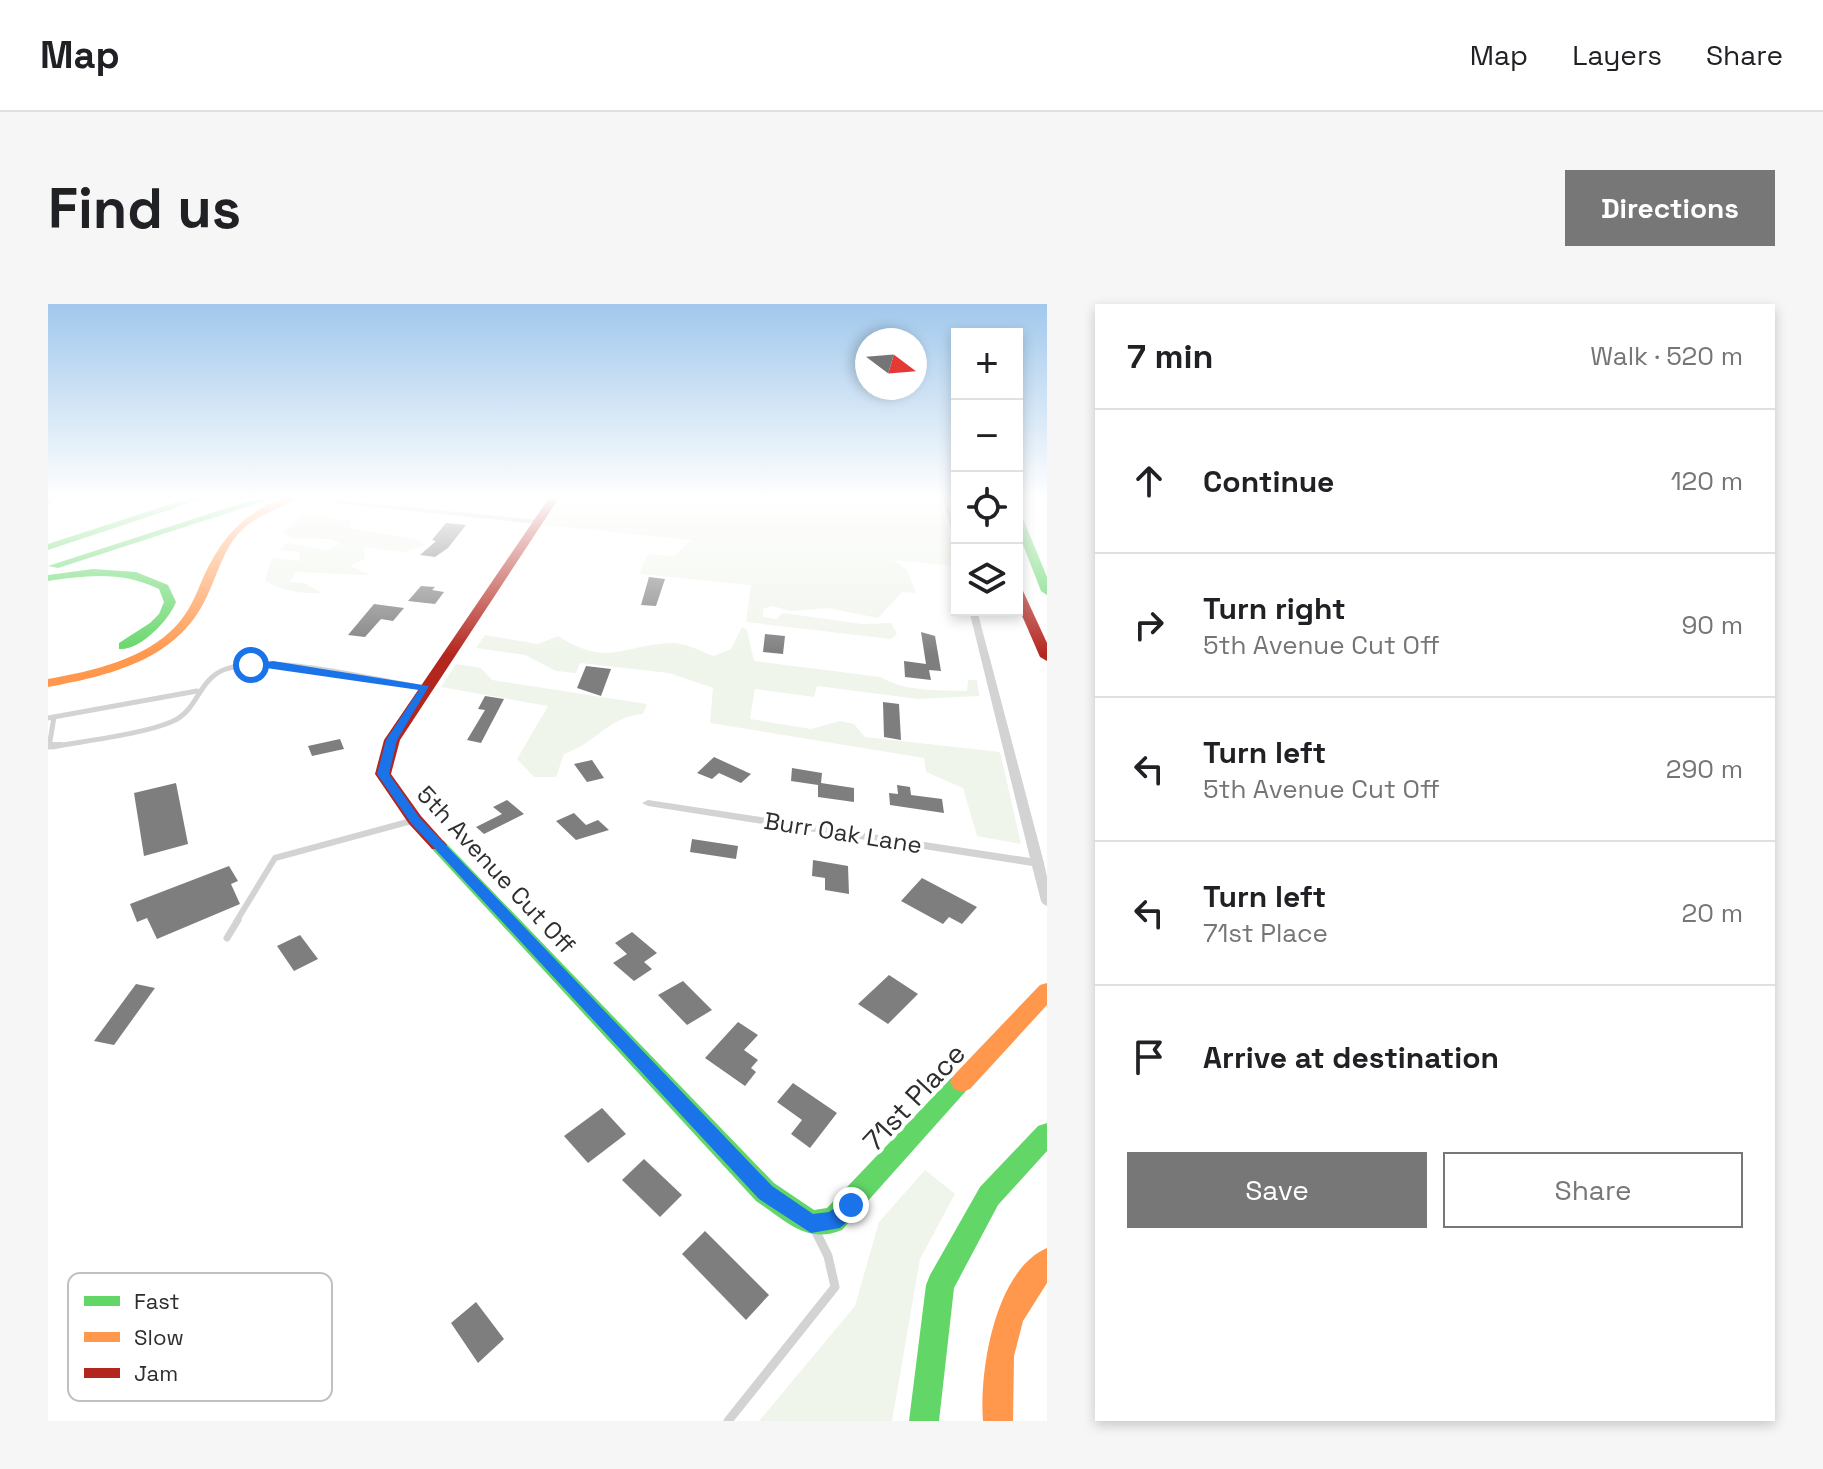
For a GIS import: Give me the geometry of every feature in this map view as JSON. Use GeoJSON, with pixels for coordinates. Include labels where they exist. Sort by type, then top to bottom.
{"type":"FeatureCollection","features":[{"type":"Feature","properties":{"kind":"main road"},"geometry":{"type":"LineString","coordinates":[[48,568],[104,550]]}},
{"type":"Feature","properties":{"kind":"main road"},"geometry":{"type":"LineString","coordinates":[[48,683],[113,666],[177,631],[191,616],[224,550]]}},
{"type":"Feature","properties":{"kind":"main road","name":"5th Avenue Cut Off"},"geometry":{"type":"LineString","coordinates":[[519,550],[392,740],[383,774],[415,820],[765,1192],[811,1223]]}},
{"type":"Feature","properties":{"kind":"main road"},"geometry":{"type":"LineString","coordinates":[[1033,550],[1047,591]]}},
{"type":"Feature","properties":{"kind":"main road"},"geometry":{"type":"LineString","coordinates":[[48,578],[97,572],[143,576],[164,587],[170,602],[154,626],[120,649],[48,671]]}},
{"type":"Feature","properties":{"kind":"main road"},"geometry":{"type":"LineString","coordinates":[[1023,604],[1047,657]]}},
{"type":"Feature","properties":{"kind":"main road","name":"71st Place"},"geometry":{"type":"LineString","coordinates":[[811,1223],[833,1221],[851,1205],[1047,991]]}},
{"type":"Feature","properties":{"kind":"main road"},"geometry":{"type":"LineString","coordinates":[[924,1421],[940,1285],[989,1196],[1047,1134]]}},
{"type":"Feature","properties":{"kind":"main road"},"geometry":{"type":"LineString","coordinates":[[998,1421],[999,1351],[1015,1301],[1047,1262]]}},
{"type":"Feature","properties":{"kind":"street"},"geometry":{"type":"LineString","coordinates":[[975,616],[1047,901]]}},
{"type":"Feature","properties":{"kind":"street","name":"Burr Oak Lane"},"geometry":{"type":"LineString","coordinates":[[648,803],[1038,863]]}},
{"type":"Feature","properties":{"kind":"lane"},"geometry":{"type":"LineString","coordinates":[[197,691],[51,718],[49,748],[172,722],[194,706],[197,691],[209,676],[251,665],[273,664],[425,688]]}},
{"type":"Feature","properties":{"kind":"lane"},"geometry":{"type":"LineString","coordinates":[[227,938],[275,858],[415,820]]}},
{"type":"Feature","properties":{"kind":"lane"},"geometry":{"type":"LineString","coordinates":[[728,1421],[835,1287],[828,1256],[811,1223]]}},
{"type":"Feature","properties":{"kind":"shaded area"},"geometry":{"type":"Polygon","coordinates":[[[280,550],[364,550],[365,559],[350,566],[370,575],[296,572],[290,582],[304,583],[322,593],[285,589],[265,580],[272,558],[299,561],[300,552],[280,550]]]}},
{"type":"Feature","properties":{"kind":"shaded area"},"geometry":{"type":"Polygon","coordinates":[[[680,550],[951,550],[951,565],[893,560],[907,570],[916,593],[902,592],[878,618],[828,608],[791,611],[772,606],[763,609],[763,617],[776,619],[783,613],[862,624],[891,623],[897,634],[891,639],[746,622],[751,585],[639,574],[648,554],[673,556],[680,550]]]}},
{"type":"Feature","properties":{"kind":"shaded area"},"geometry":{"type":"Polygon","coordinates":[[[742,627],[747,630],[754,661],[880,677],[922,689],[967,691],[968,680],[977,680],[979,696],[918,699],[817,686],[814,697],[755,689],[750,719],[811,729],[840,721],[854,724],[865,737],[1000,752],[1021,844],[977,836],[963,788],[926,772],[924,758],[710,723],[713,688],[669,673],[580,663],[576,673],[556,671],[525,655],[476,648],[485,635],[538,644],[558,636],[575,646],[603,653],[677,643],[714,656],[731,649],[742,627]]]}},
{"type":"Feature","properties":{"kind":"shaded area"},"geometry":{"type":"Polygon","coordinates":[[[456,664],[481,668],[492,680],[647,704],[643,714],[620,720],[564,754],[556,777],[534,777],[517,759],[548,706],[441,687],[456,664]]]}},
{"type":"Feature","properties":{"kind":"shaded area"},"geometry":{"type":"Polygon","coordinates":[[[925,1170],[955,1194],[920,1259],[892,1421],[759,1421],[855,1306],[879,1222],[925,1170]]]}},
{"type":"Feature","properties":{"kind":"building"},"geometry":{"type":"Polygon","coordinates":[[[426,550],[445,550],[435,557],[420,555],[426,550]]]}},
{"type":"Feature","properties":{"kind":"building"},"geometry":{"type":"Polygon","coordinates":[[[649,577],[665,579],[656,606],[641,605],[649,577]]]}},
{"type":"Feature","properties":{"kind":"building"},"geometry":{"type":"Polygon","coordinates":[[[421,586],[435,587],[432,590],[444,592],[435,604],[408,601],[421,586]]]}},
{"type":"Feature","properties":{"kind":"building"},"geometry":{"type":"Polygon","coordinates":[[[374,604],[404,608],[393,621],[381,619],[365,637],[348,635],[374,604]]]}},
{"type":"Feature","properties":{"kind":"building"},"geometry":{"type":"Polygon","coordinates":[[[921,632],[935,636],[941,671],[929,670],[931,680],[905,677],[904,661],[926,664],[921,632]]]}},
{"type":"Feature","properties":{"kind":"building"},"geometry":{"type":"Polygon","coordinates":[[[765,634],[785,636],[783,654],[763,652],[765,634]]]}},
{"type":"Feature","properties":{"kind":"building"},"geometry":{"type":"Polygon","coordinates":[[[586,666],[611,669],[601,696],[577,688],[586,666]]]}},
{"type":"Feature","properties":{"kind":"building"},"geometry":{"type":"Polygon","coordinates":[[[485,696],[504,699],[481,743],[467,740],[485,710],[478,709],[485,696]]]}},
{"type":"Feature","properties":{"kind":"building"},"geometry":{"type":"Polygon","coordinates":[[[883,702],[899,704],[901,740],[884,737],[883,702]]]}},
{"type":"Feature","properties":{"kind":"building"},"geometry":{"type":"Polygon","coordinates":[[[340,739],[344,749],[312,756],[308,746],[340,739]]]}},
{"type":"Feature","properties":{"kind":"building"},"geometry":{"type":"Polygon","coordinates":[[[714,757],[751,774],[741,783],[719,773],[712,779],[697,773],[714,757]]]}},
{"type":"Feature","properties":{"kind":"building"},"geometry":{"type":"Polygon","coordinates":[[[592,760],[604,778],[587,782],[574,764],[592,760]]]}},
{"type":"Feature","properties":{"kind":"building"},"geometry":{"type":"Polygon","coordinates":[[[792,768],[822,773],[821,783],[854,788],[854,802],[818,797],[818,785],[791,781],[792,768]]]}},
{"type":"Feature","properties":{"kind":"building"},"geometry":{"type":"Polygon","coordinates":[[[176,783],[188,844],[144,856],[134,793],[176,783]]]}},
{"type":"Feature","properties":{"kind":"building"},"geometry":{"type":"Polygon","coordinates":[[[897,785],[910,787],[911,795],[942,799],[944,813],[890,805],[889,793],[898,794],[897,785]]]}},
{"type":"Feature","properties":{"kind":"building"},"geometry":{"type":"Polygon","coordinates":[[[507,800],[524,814],[484,834],[476,827],[502,814],[493,807],[507,800]]]}},
{"type":"Feature","properties":{"kind":"building"},"geometry":{"type":"Polygon","coordinates":[[[574,813],[586,825],[598,820],[609,830],[576,840],[556,821],[574,813]]]}},
{"type":"Feature","properties":{"kind":"building"},"geometry":{"type":"Polygon","coordinates":[[[692,839],[738,846],[736,859],[690,852],[692,839]]]}},
{"type":"Feature","properties":{"kind":"building"},"geometry":{"type":"Polygon","coordinates":[[[813,860],[848,866],[849,894],[825,890],[825,878],[812,876],[813,860]]]}},
{"type":"Feature","properties":{"kind":"building"},"geometry":{"type":"Polygon","coordinates":[[[229,866],[238,881],[231,884],[240,904],[157,939],[147,918],[137,922],[130,904],[229,866]]]}},
{"type":"Feature","properties":{"kind":"building"},"geometry":{"type":"Polygon","coordinates":[[[922,878],[977,907],[962,924],[949,917],[943,924],[901,901],[922,878]]]}},
{"type":"Feature","properties":{"kind":"building"},"geometry":{"type":"Polygon","coordinates":[[[632,932],[657,953],[644,962],[652,969],[634,981],[613,963],[627,954],[615,943],[632,932]]]}},
{"type":"Feature","properties":{"kind":"building"},"geometry":{"type":"Polygon","coordinates":[[[300,935],[318,959],[294,971],[277,946],[300,935]]]}},
{"type":"Feature","properties":{"kind":"building"},"geometry":{"type":"Polygon","coordinates":[[[889,975],[918,994],[888,1024],[858,1004],[889,975]]]}},
{"type":"Feature","properties":{"kind":"building"},"geometry":{"type":"Polygon","coordinates":[[[683,981],[712,1010],[687,1025],[658,995],[683,981]]]}},
{"type":"Feature","properties":{"kind":"building"},"geometry":{"type":"Polygon","coordinates":[[[136,984],[155,988],[114,1045],[94,1041],[136,984]]]}},
{"type":"Feature","properties":{"kind":"building"},"geometry":{"type":"Polygon","coordinates":[[[738,1022],[758,1035],[744,1050],[758,1060],[751,1068],[756,1072],[745,1086],[705,1058],[738,1022]]]}},
{"type":"Feature","properties":{"kind":"building"},"geometry":{"type":"Polygon","coordinates":[[[793,1083],[837,1113],[810,1148],[791,1134],[802,1120],[777,1102],[793,1083]]]}},
{"type":"Feature","properties":{"kind":"building"},"geometry":{"type":"Polygon","coordinates":[[[602,1108],[626,1134],[588,1163],[564,1136],[602,1108]]]}},
{"type":"Feature","properties":{"kind":"building"},"geometry":{"type":"Polygon","coordinates":[[[644,1159],[682,1195],[660,1217],[622,1180],[644,1159]]]}},
{"type":"Feature","properties":{"kind":"building"},"geometry":{"type":"Polygon","coordinates":[[[705,1231],[769,1295],[746,1320],[682,1254],[705,1231]]]}},
{"type":"Feature","properties":{"kind":"building"},"geometry":{"type":"Polygon","coordinates":[[[476,1302],[504,1339],[478,1363],[451,1323],[476,1302]]]}},
{"type":"Feature","properties":{"kind":"traffic: fast"},"geometry":{"type":"LineString","coordinates":[[54,566],[104,550]]}},
{"type":"Feature","properties":{"kind":"traffic: fast"},"geometry":{"type":"LineString","coordinates":[[1031,550],[1047,591]]}},
{"type":"Feature","properties":{"kind":"traffic: fast"},"geometry":{"type":"LineString","coordinates":[[48,578],[93,572],[122,573],[164,587],[170,602],[165,615],[124,646]]}},
{"type":"Feature","properties":{"kind":"traffic: fast"},"geometry":{"type":"LineString","coordinates":[[438,845],[765,1192],[811,1223],[833,1221],[962,1082]]}},
{"type":"Feature","properties":{"kind":"traffic: fast"},"geometry":{"type":"LineString","coordinates":[[924,1421],[940,1285],[989,1196],[1047,1134]]}},
{"type":"Feature","properties":{"kind":"traffic: slow"},"geometry":{"type":"LineString","coordinates":[[48,683],[118,666],[165,641],[179,630],[198,604],[222,550]]}},
{"type":"Feature","properties":{"kind":"traffic: slow"},"geometry":{"type":"LineString","coordinates":[[962,1082],[1047,991]]}},
{"type":"Feature","properties":{"kind":"traffic: slow"},"geometry":{"type":"LineString","coordinates":[[998,1421],[996,1377],[1004,1336],[1020,1297],[1047,1262]]}},
{"type":"Feature","properties":{"kind":"traffic: jam"},"geometry":{"type":"LineString","coordinates":[[438,845],[415,820],[383,774],[392,740],[519,550]]}},
{"type":"Feature","properties":{"kind":"traffic: jam"},"geometry":{"type":"LineString","coordinates":[[1023,604],[1047,657]]}},
{"type":"Feature","properties":{"kind":"route"},"geometry":{"type":"LineString","coordinates":[[251,665],[273,664],[425,688],[392,740],[385,756],[383,774],[415,820],[765,1192],[786,1210],[811,1223],[833,1221],[851,1205]]}}]}
